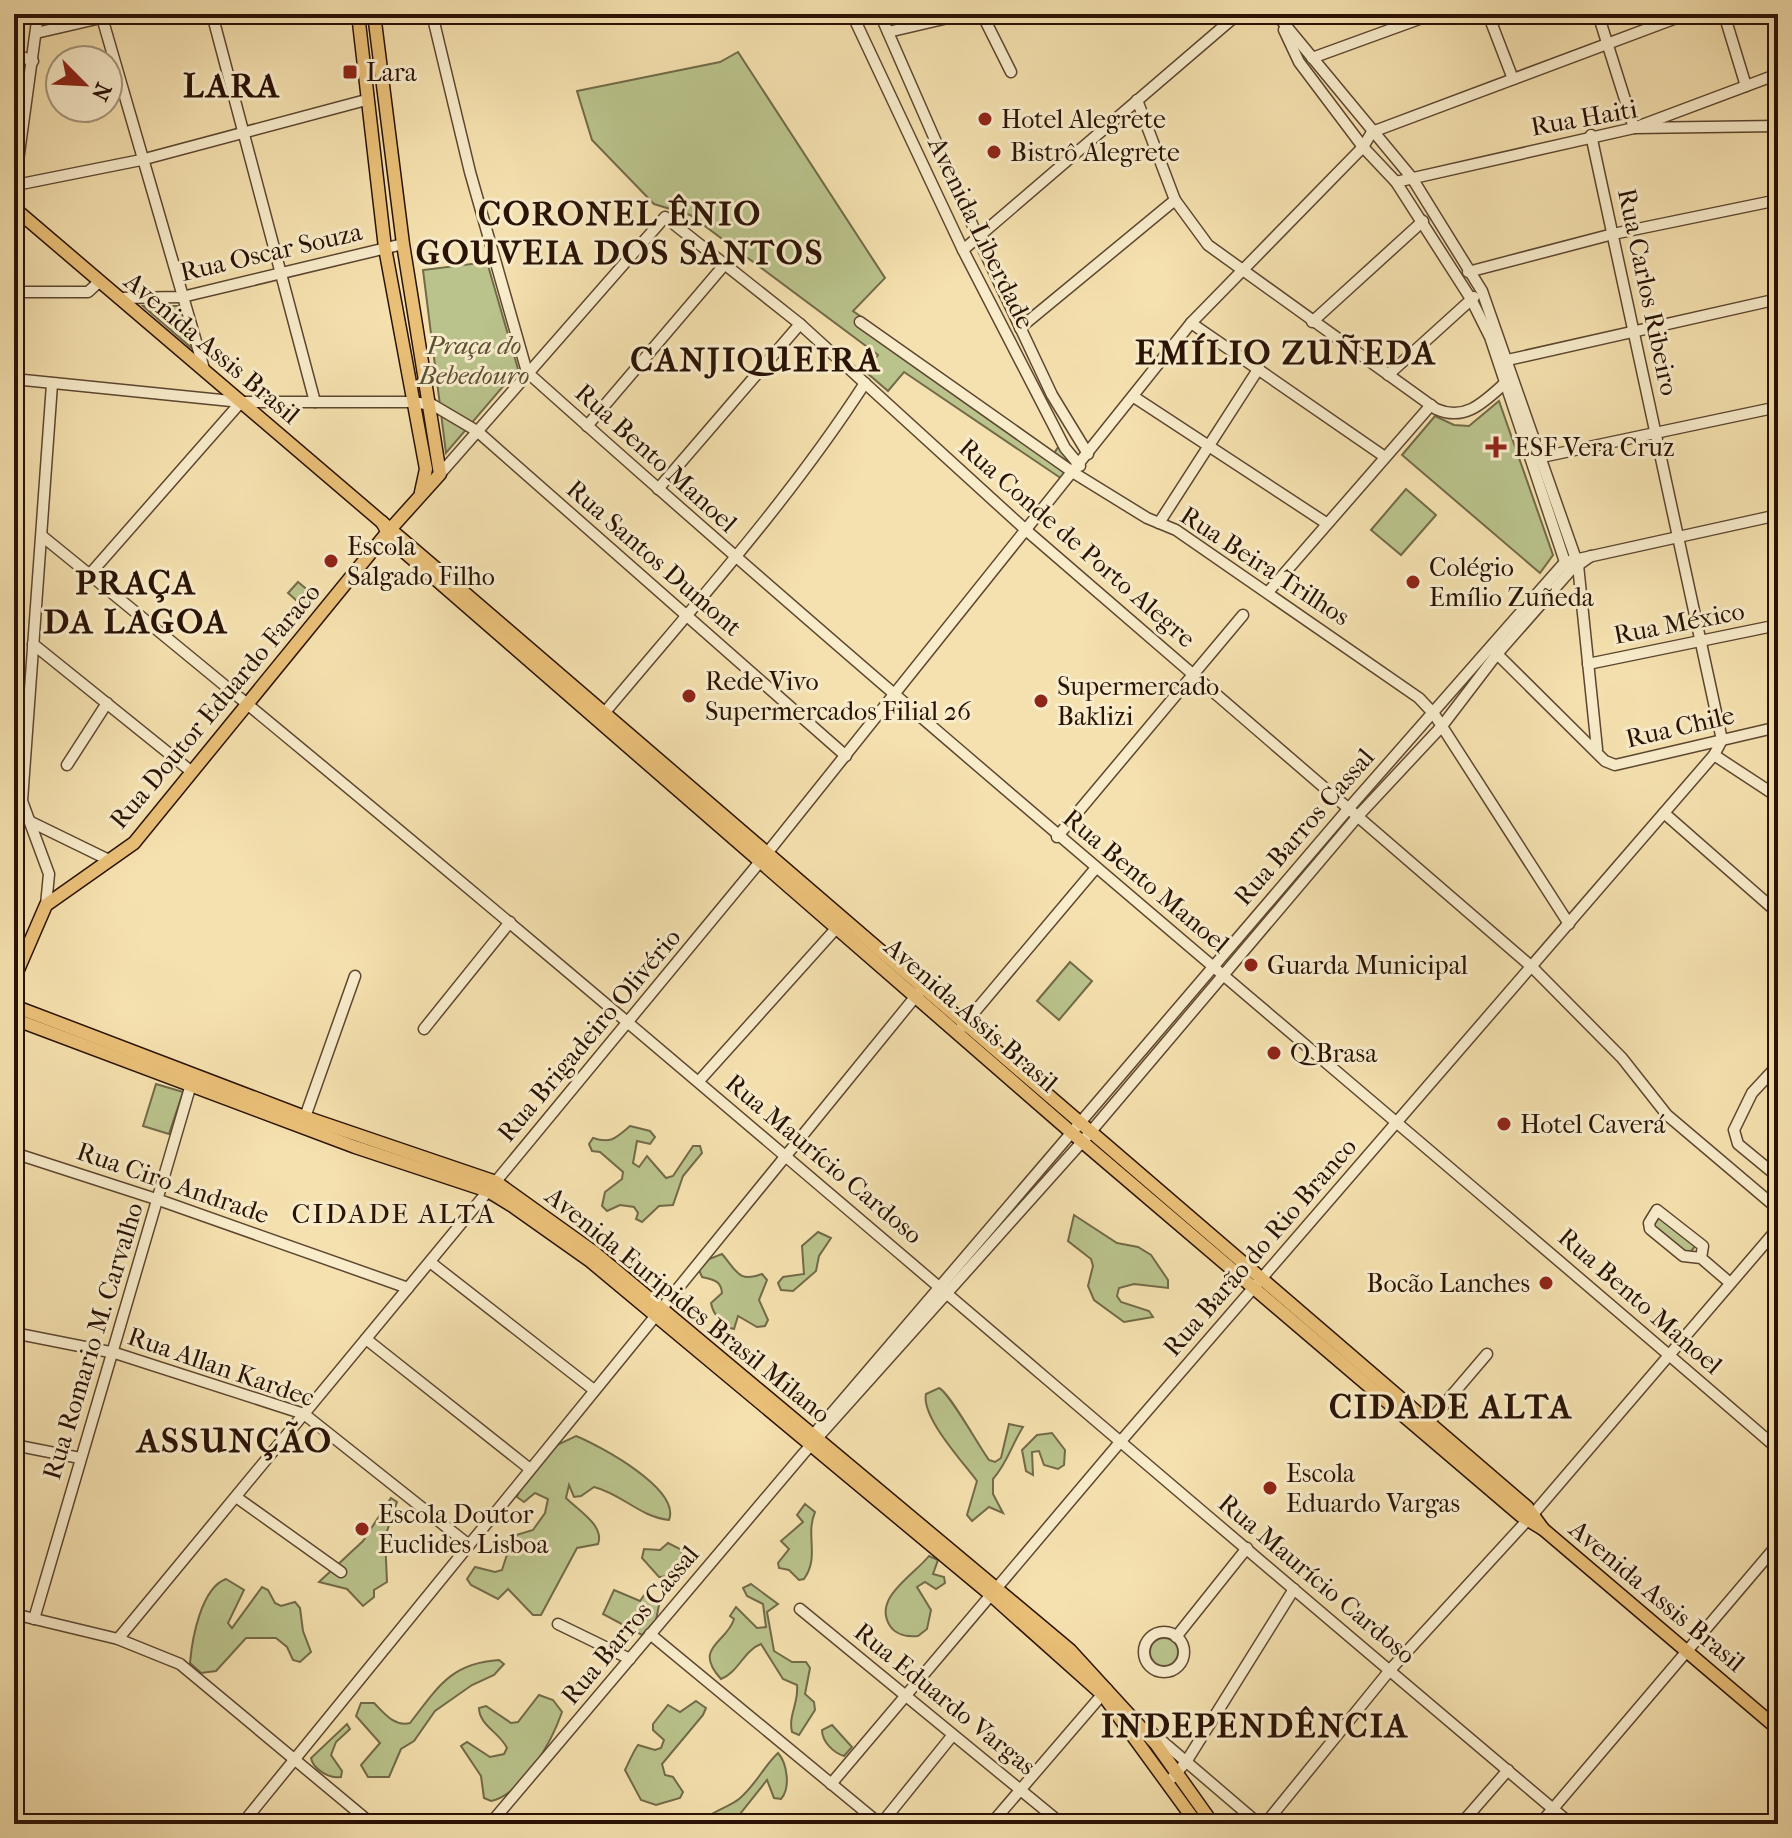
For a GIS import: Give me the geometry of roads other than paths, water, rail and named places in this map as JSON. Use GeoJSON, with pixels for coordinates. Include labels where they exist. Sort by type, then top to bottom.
{"type":"FeatureCollection","features":[{"type":"Feature","properties":{"kind":"main road"},"geometry":{"type":"LineString","coordinates":[[358,14],[385,248],[426,469],[419,497]]}},
{"type":"Feature","properties":{"kind":"main road"},"geometry":{"type":"LineString","coordinates":[[374,14],[403,244],[440,474]]}},
{"type":"Feature","properties":{"kind":"main road","name":"Avenida Assis Brasil"},"geometry":{"type":"LineString","coordinates":[[14,208],[204,369],[920,992],[1082,1142],[1137,1179]]}},
{"type":"Feature","properties":{"kind":"main road","name":"Rua Doutor Eduardo Faraco"},"geometry":{"type":"LineString","coordinates":[[46,905],[134,843],[387,528],[440,474]]}},
{"type":"Feature","properties":{"kind":"main road"},"geometry":{"type":"LineString","coordinates":[[14,979],[46,905]]}},
{"type":"Feature","properties":{"kind":"main road","name":"Avenida Euripides Brasil Milano"},"geometry":{"type":"LineString","coordinates":[[14,1006],[76,1036],[192,1081],[305,1117],[357,1142]]}},
{"type":"Feature","properties":{"kind":"main road","name":"Avenida Euripides Brasil Milano"},"geometry":{"type":"LineString","coordinates":[[14,1019],[76,1036]]}},
{"type":"Feature","properties":{"kind":"main road","name":"Avenida Assis Brasil"},"geometry":{"type":"LineString","coordinates":[[961,1028],[1086,1126],[1137,1179],[1530,1517]]}},
{"type":"Feature","properties":{"kind":"main road","name":"Avenida Euripides Brasil Milano"},"geometry":{"type":"LineString","coordinates":[[242,1098],[357,1142],[492,1187],[592,1257],[810,1444],[994,1591],[1123,1706],[1172,1778],[1197,1824]]}},
{"type":"Feature","properties":{"kind":"main road","name":"Avenida Assis Brasil"},"geometry":{"type":"LineString","coordinates":[[1259,1283],[1429,1422],[1543,1529],[1778,1729]]}},
{"type":"Feature","properties":{"kind":"main road","name":"Avenida Euripides Brasil Milano"},"geometry":{"type":"LineString","coordinates":[[1105,1692],[1151,1748]]}},
{"type":"Feature","properties":{"kind":"main road","name":"Avenida Euripides Brasil Milano"},"geometry":{"type":"LineString","coordinates":[[1172,1778],[1213,1824]]}},
{"type":"Feature","properties":{"kind":"street"},"geometry":{"type":"LineString","coordinates":[[38,14],[15,188],[141,160],[243,130],[366,100]]}},
{"type":"Feature","properties":{"kind":"street"},"geometry":{"type":"LineString","coordinates":[[36,33],[118,14]]}},
{"type":"Feature","properties":{"kind":"street"},"geometry":{"type":"LineString","coordinates":[[212,14],[315,402]]}},
{"type":"Feature","properties":{"kind":"street"},"geometry":{"type":"LineString","coordinates":[[432,14],[470,172],[527,372]]}},
{"type":"Feature","properties":{"kind":"street","name":"Avenida Liberdade"},"geometry":{"type":"LineString","coordinates":[[852,14],[963,250],[1077,469]]}},
{"type":"Feature","properties":{"kind":"street","name":"Avenida Liberdade"},"geometry":{"type":"LineString","coordinates":[[880,14],[1020,328],[1088,454]]}},
{"type":"Feature","properties":{"kind":"street"},"geometry":{"type":"LineString","coordinates":[[888,32],[965,14]]}},
{"type":"Feature","properties":{"kind":"street"},"geometry":{"type":"LineString","coordinates":[[982,14],[1011,72]]}},
{"type":"Feature","properties":{"kind":"street"},"geometry":{"type":"LineString","coordinates":[[963,250],[979,240],[1238,14]]}},
{"type":"Feature","properties":{"kind":"street"},"geometry":{"type":"LineString","coordinates":[[1276,14],[1372,132],[1403,180],[1472,271],[1482,291],[1580,586],[1597,749]]}},
{"type":"Feature","properties":{"kind":"street"},"geometry":{"type":"LineString","coordinates":[[1276,14],[1299,62],[1363,147],[1403,180],[1503,361],[1505,383],[1535,458]]}},
{"type":"Feature","properties":{"kind":"street"},"geometry":{"type":"LineString","coordinates":[[1312,58],[1433,14]]}},
{"type":"Feature","properties":{"kind":"street"},"geometry":{"type":"LineString","coordinates":[[1488,14],[1513,79]]}},
{"type":"Feature","properties":{"kind":"street"},"geometry":{"type":"LineString","coordinates":[[1598,14],[1634,128],[1778,74]]}},
{"type":"Feature","properties":{"kind":"street"},"geometry":{"type":"LineString","coordinates":[[1372,132],[1687,14]]}},
{"type":"Feature","properties":{"kind":"street"},"geometry":{"type":"LineString","coordinates":[[1724,14],[1746,86]]}},
{"type":"Feature","properties":{"kind":"street"},"geometry":{"type":"LineString","coordinates":[[102,16],[141,160],[204,369]]}},
{"type":"Feature","properties":{"kind":"street"},"geometry":{"type":"LineString","coordinates":[[14,54],[33,61]]}},
{"type":"Feature","properties":{"kind":"street"},"geometry":{"type":"LineString","coordinates":[[1137,100],[1175,200],[1208,245],[1312,322],[1448,414],[1464,413],[1477,407],[1505,383]]}},
{"type":"Feature","properties":{"kind":"street","name":"Rua Haiti"},"geometry":{"type":"LineString","coordinates":[[1403,180],[1591,135],[1634,128],[1778,126]]}},
{"type":"Feature","properties":{"kind":"street","name":"Rua Brigadeiro Olivério"},"geometry":{"type":"LineString","coordinates":[[118,1639],[764,857],[1191,323],[1241,268],[1363,147],[1372,132]]}},
{"type":"Feature","properties":{"kind":"street","name":"Rua Carlos Ribeiro"},"geometry":{"type":"LineString","coordinates":[[1591,135],[1722,740]]}},
{"type":"Feature","properties":{"kind":"street"},"geometry":{"type":"LineString","coordinates":[[1020,328],[1175,200]]}},
{"type":"Feature","properties":{"kind":"street"},"geometry":{"type":"LineString","coordinates":[[1458,275],[1613,234],[1778,200]]}},
{"type":"Feature","properties":{"kind":"street","name":"Rua Doutor Eduardo Faraco"},"geometry":{"type":"LineString","coordinates":[[440,474],[665,217]]}},
{"type":"Feature","properties":{"kind":"street","name":"Rua Conde de Porto Alegre"},"geometry":{"type":"LineString","coordinates":[[665,217],[800,324],[1027,531],[1532,967]]}},
{"type":"Feature","properties":{"kind":"street"},"geometry":{"type":"LineString","coordinates":[[1312,322],[1423,221]]}},
{"type":"Feature","properties":{"kind":"street","name":"Rua Oscar Souza"},"geometry":{"type":"LineString","coordinates":[[119,298],[182,297],[403,244]]}},
{"type":"Feature","properties":{"kind":"street"},"geometry":{"type":"LineString","coordinates":[[587,426],[725,264]]}},
{"type":"Feature","properties":{"kind":"street"},"geometry":{"type":"LineString","coordinates":[[14,292],[88,292],[100,281]]}},
{"type":"Feature","properties":{"kind":"street"},"geometry":{"type":"LineString","coordinates":[[1388,375],[1482,291]]}},
{"type":"Feature","properties":{"kind":"street"},"geometry":{"type":"LineString","coordinates":[[1503,361],[1778,299]]}},
{"type":"Feature","properties":{"kind":"street","name":"Rua Beira Trilhos"},"geometry":{"type":"LineString","coordinates":[[860,322],[1159,523],[1176,530],[1269,591],[1419,698],[1442,726],[1569,924]]}},
{"type":"Feature","properties":{"kind":"street"},"geometry":{"type":"LineString","coordinates":[[1191,323],[1385,457]]}},
{"type":"Feature","properties":{"kind":"street"},"geometry":{"type":"LineString","coordinates":[[658,489],[800,324]]}},
{"type":"Feature","properties":{"kind":"street"},"geometry":{"type":"LineString","coordinates":[[1025,371],[1038,365]]}},
{"type":"Feature","properties":{"kind":"street"},"geometry":{"type":"LineString","coordinates":[[1159,523],[1259,368]]}},
{"type":"Feature","properties":{"kind":"street","name":"Rua Bento Manoel"},"geometry":{"type":"LineString","coordinates":[[527,372],[735,558],[1057,837],[1398,1121],[1778,1449]]}},
{"type":"Feature","properties":{"kind":"street"},"geometry":{"type":"LineString","coordinates":[[14,379],[241,402],[427,403]]}},
{"type":"Feature","properties":{"kind":"street"},"geometry":{"type":"LineString","coordinates":[[601,716],[735,558],[838,424],[865,383]]}},
{"type":"Feature","properties":{"kind":"street"},"geometry":{"type":"LineString","coordinates":[[46,905],[49,874],[22,801],[52,384]]}},
{"type":"Feature","properties":{"kind":"street"},"geometry":{"type":"LineString","coordinates":[[1134,397],[1326,523]]}},
{"type":"Feature","properties":{"kind":"street"},"geometry":{"type":"LineString","coordinates":[[90,574],[241,402]]}},
{"type":"Feature","properties":{"kind":"street","name":"Rua Santos Dumont"},"geometry":{"type":"LineString","coordinates":[[427,403],[477,431],[846,756]]}},
{"type":"Feature","properties":{"kind":"street"},"geometry":{"type":"LineString","coordinates":[[1269,591],[1431,405]]}},
{"type":"Feature","properties":{"kind":"street"},"geometry":{"type":"LineString","coordinates":[[1535,458],[1778,407]]}},
{"type":"Feature","properties":{"kind":"street"},"geometry":{"type":"LineString","coordinates":[[1572,564],[1591,556],[1679,535],[1778,515]]}},
{"type":"Feature","properties":{"kind":"street","name":"Rua Maurício Cardoso"},"geometry":{"type":"LineString","coordinates":[[42,536],[248,703],[629,1022],[1571,1824]]}},
{"type":"Feature","properties":{"kind":"street","name":"Rua Barros Cassal"},"geometry":{"type":"LineString","coordinates":[[944,1289],[1010,1223],[1082,1142],[1086,1126],[1213,966],[1349,808],[1572,564]]}},
{"type":"Feature","properties":{"kind":"street"},"geometry":{"type":"LineString","coordinates":[[1057,837],[1243,615]]}},
{"type":"Feature","properties":{"kind":"street","name":"Rua México"},"geometry":{"type":"LineString","coordinates":[[1588,664],[1778,625]]}},
{"type":"Feature","properties":{"kind":"street"},"geometry":{"type":"LineString","coordinates":[[33,644],[192,772]]}},
{"type":"Feature","properties":{"kind":"street"},"geometry":{"type":"LineString","coordinates":[[1493,650],[1597,749]]}},
{"type":"Feature","properties":{"kind":"street","name":"Rua Barros Cassal"},"geometry":{"type":"LineString","coordinates":[[490,1824],[944,1289],[1001,1214],[1072,1133],[1086,1126],[1224,975],[1358,816],[1442,726],[1493,650]]}},
{"type":"Feature","properties":{"kind":"street"},"geometry":{"type":"LineString","coordinates":[[67,765],[107,703]]}},
{"type":"Feature","properties":{"kind":"street","name":"Rua Chile"},"geometry":{"type":"LineString","coordinates":[[1597,749],[1605,761],[1615,765],[1778,727]]}},
{"type":"Feature","properties":{"kind":"street","name":"Rua Barão do Rio Branco"},"geometry":{"type":"LineString","coordinates":[[831,1784],[1121,1441],[1714,755],[1722,740]]}},
{"type":"Feature","properties":{"kind":"street"},"geometry":{"type":"LineString","coordinates":[[1714,755],[1778,797]]}},
{"type":"Feature","properties":{"kind":"street"},"geometry":{"type":"LineString","coordinates":[[1664,813],[1778,913]]}},
{"type":"Feature","properties":{"kind":"street"},"geometry":{"type":"LineString","coordinates":[[31,822],[109,860]]}},
{"type":"Feature","properties":{"kind":"street"},"geometry":{"type":"LineString","coordinates":[[961,1028],[1095,869]]}},
{"type":"Feature","properties":{"kind":"street"},"geometry":{"type":"LineString","coordinates":[[424,1029],[510,922]]}},
{"type":"Feature","properties":{"kind":"street"},"geometry":{"type":"LineString","coordinates":[[699,1081],[841,923]]}},
{"type":"Feature","properties":{"kind":"street"},"geometry":{"type":"LineString","coordinates":[[1532,967],[1622,1058],[1667,1115],[1778,1209]]}},
{"type":"Feature","properties":{"kind":"street"},"geometry":{"type":"LineString","coordinates":[[305,1117],[355,976]]}},
{"type":"Feature","properties":{"kind":"street"},"geometry":{"type":"LineString","coordinates":[[242,1824],[784,1154],[920,992]]}},
{"type":"Feature","properties":{"kind":"street"},"geometry":{"type":"LineString","coordinates":[[1778,1065],[1752,1093],[1734,1130],[1738,1144],[1778,1177]]}},
{"type":"Feature","properties":{"kind":"street","name":"Rua Romario M. Carvalho"},"geometry":{"type":"LineString","coordinates":[[34,1619],[80,1458],[115,1353],[192,1081]]}},
{"type":"Feature","properties":{"kind":"street","name":"Rua Ciro Andrade"},"geometry":{"type":"LineString","coordinates":[[14,1153],[159,1200],[408,1288]]}},
{"type":"Feature","properties":{"kind":"street"},"geometry":{"type":"LineString","coordinates":[[1701,1258],[1703,1246],[1697,1238],[1657,1210],[1649,1223],[1650,1229],[1683,1256],[1701,1258],[1729,1282]]}},
{"type":"Feature","properties":{"kind":"street"},"geometry":{"type":"LineString","coordinates":[[1001,1214],[1010,1223]]}},
{"type":"Feature","properties":{"kind":"street"},"geometry":{"type":"LineString","coordinates":[[1265,1824],[1390,1670],[1530,1517],[1778,1228]]}},
{"type":"Feature","properties":{"kind":"street"},"geometry":{"type":"LineString","coordinates":[[430,1262],[594,1390]]}},
{"type":"Feature","properties":{"kind":"street","name":"Rua Allan Kardec"},"geometry":{"type":"LineString","coordinates":[[14,1333],[115,1353],[304,1414],[469,1545]]}},
{"type":"Feature","properties":{"kind":"street"},"geometry":{"type":"LineString","coordinates":[[366,1339],[530,1469]]}},
{"type":"Feature","properties":{"kind":"street"},"geometry":{"type":"LineString","coordinates":[[1429,1422],[1487,1354]]}},
{"type":"Feature","properties":{"kind":"street"},"geometry":{"type":"LineString","coordinates":[[14,1445],[80,1458]]}},
{"type":"Feature","properties":{"kind":"street"},"geometry":{"type":"LineString","coordinates":[[236,1497],[341,1572]]}},
{"type":"Feature","properties":{"kind":"street"},"geometry":{"type":"LineString","coordinates":[[1540,1824],[1778,1544]]}},
{"type":"Feature","properties":{"kind":"street"},"geometry":{"type":"LineString","coordinates":[[1176,1637],[1247,1548]]}},
{"type":"Feature","properties":{"kind":"street"},"geometry":{"type":"LineString","coordinates":[[1172,1778],[1186,1762],[1294,1589]]}},
{"type":"Feature","properties":{"kind":"street","name":"Rua Eduardo Vargas"},"geometry":{"type":"LineString","coordinates":[[800,1609],[1062,1824]]}},
{"type":"Feature","properties":{"kind":"street"},"geometry":{"type":"LineString","coordinates":[[14,1614],[118,1639],[180,1664],[369,1823]]}},
{"type":"Feature","properties":{"kind":"street"},"geometry":{"type":"LineString","coordinates":[[558,1624],[630,1659]]}},
{"type":"Feature","properties":{"kind":"street"},"geometry":{"type":"LineString","coordinates":[[650,1634],[881,1824],[952,1736]]}},
{"type":"Feature","properties":{"kind":"street"},"geometry":{"type":"LineString","coordinates":[[991,1824],[1105,1692]]}},
{"type":"Feature","properties":{"kind":"street"},"geometry":{"type":"LineString","coordinates":[[1123,1706],[1259,1824]]}},
{"type":"Feature","properties":{"kind":"street"},"geometry":{"type":"LineString","coordinates":[[1151,1748],[1186,1762]]}},
{"type":"Feature","properties":{"kind":"street"},"geometry":{"type":"LineString","coordinates":[[1461,1824],[1508,1770]]}},
{"type":"Feature","properties":{"kind":"place","name":"Lara"},"geometry":{"type":"Point","coordinates":[350,72]}},
{"type":"Feature","properties":{"kind":"place","name":"Hotel Alegrete"},"geometry":{"type":"Point","coordinates":[985,119]}},
{"type":"Feature","properties":{"kind":"place","name":"Bistrô Alegrete"},"geometry":{"type":"Point","coordinates":[994,152]}},
{"type":"Feature","properties":{"kind":"place","name":"ESF Vera Cruz"},"geometry":{"type":"Point","coordinates":[1496,447]}},
{"type":"Feature","properties":{"kind":"place","name":"Escola Salgado Filho"},"geometry":{"type":"Point","coordinates":[331,561]}},
{"type":"Feature","properties":{"kind":"place","name":"Colégio Emílio Zuñeda"},"geometry":{"type":"Point","coordinates":[1413,582]}},
{"type":"Feature","properties":{"kind":"place","name":"Rede Vivo Supermercados Filial 26"},"geometry":{"type":"Point","coordinates":[689,696]}},
{"type":"Feature","properties":{"kind":"place","name":"Supermercado Baklizi"},"geometry":{"type":"Point","coordinates":[1041,701]}},
{"type":"Feature","properties":{"kind":"place","name":"Guarda Municipal"},"geometry":{"type":"Point","coordinates":[1251,965]}},
{"type":"Feature","properties":{"kind":"place","name":"Q Brasa"},"geometry":{"type":"Point","coordinates":[1274,1053]}},
{"type":"Feature","properties":{"kind":"place","name":"Hotel Caverá"},"geometry":{"type":"Point","coordinates":[1504,1124]}},
{"type":"Feature","properties":{"kind":"place","name":"Bocão Lanches"},"geometry":{"type":"Point","coordinates":[1546,1283]}},
{"type":"Feature","properties":{"kind":"place","name":"Escola Eduardo Vargas"},"geometry":{"type":"Point","coordinates":[1270,1488]}},
{"type":"Feature","properties":{"kind":"place","name":"Escola Doutor Euclides Lisboa"},"geometry":{"type":"Point","coordinates":[362,1529]}},
{"type":"Feature","properties":{"kind":"district","name":"LARA"},"geometry":{"type":"Point","coordinates":[232,86]}},
{"type":"Feature","properties":{"kind":"district","name":"CORONEL ÊNIO GOUVEIA DOS SANTOS"},"geometry":{"type":"Point","coordinates":[620,234]}},
{"type":"Feature","properties":{"kind":"district","name":"EMÍLIO ZUÑEDA"},"geometry":{"type":"Point","coordinates":[1286,353]}},
{"type":"Feature","properties":{"kind":"district","name":"CANJIQUEIRA"},"geometry":{"type":"Point","coordinates":[756,360]}},
{"type":"Feature","properties":{"kind":"district","name":"PRAÇA DA LAGOA"},"geometry":{"type":"Point","coordinates":[136,602]}},
{"type":"Feature","properties":{"kind":"district","name":"CIDADE ALTA"},"geometry":{"type":"Point","coordinates":[394,1213]}},
{"type":"Feature","properties":{"kind":"district","name":"CIDADE ALTA"},"geometry":{"type":"Point","coordinates":[1451,1407]}},
{"type":"Feature","properties":{"kind":"district","name":"ASSUNÇÃO"},"geometry":{"type":"Point","coordinates":[235,1441]}},
{"type":"Feature","properties":{"kind":"district","name":"INDEPENDÊNCIA"},"geometry":{"type":"Point","coordinates":[1255,1726]}},
{"type":"Feature","properties":{"kind":"park label","name":"Praça do Bebedouro"},"geometry":{"type":"Point","coordinates":[474,360]}}]}
